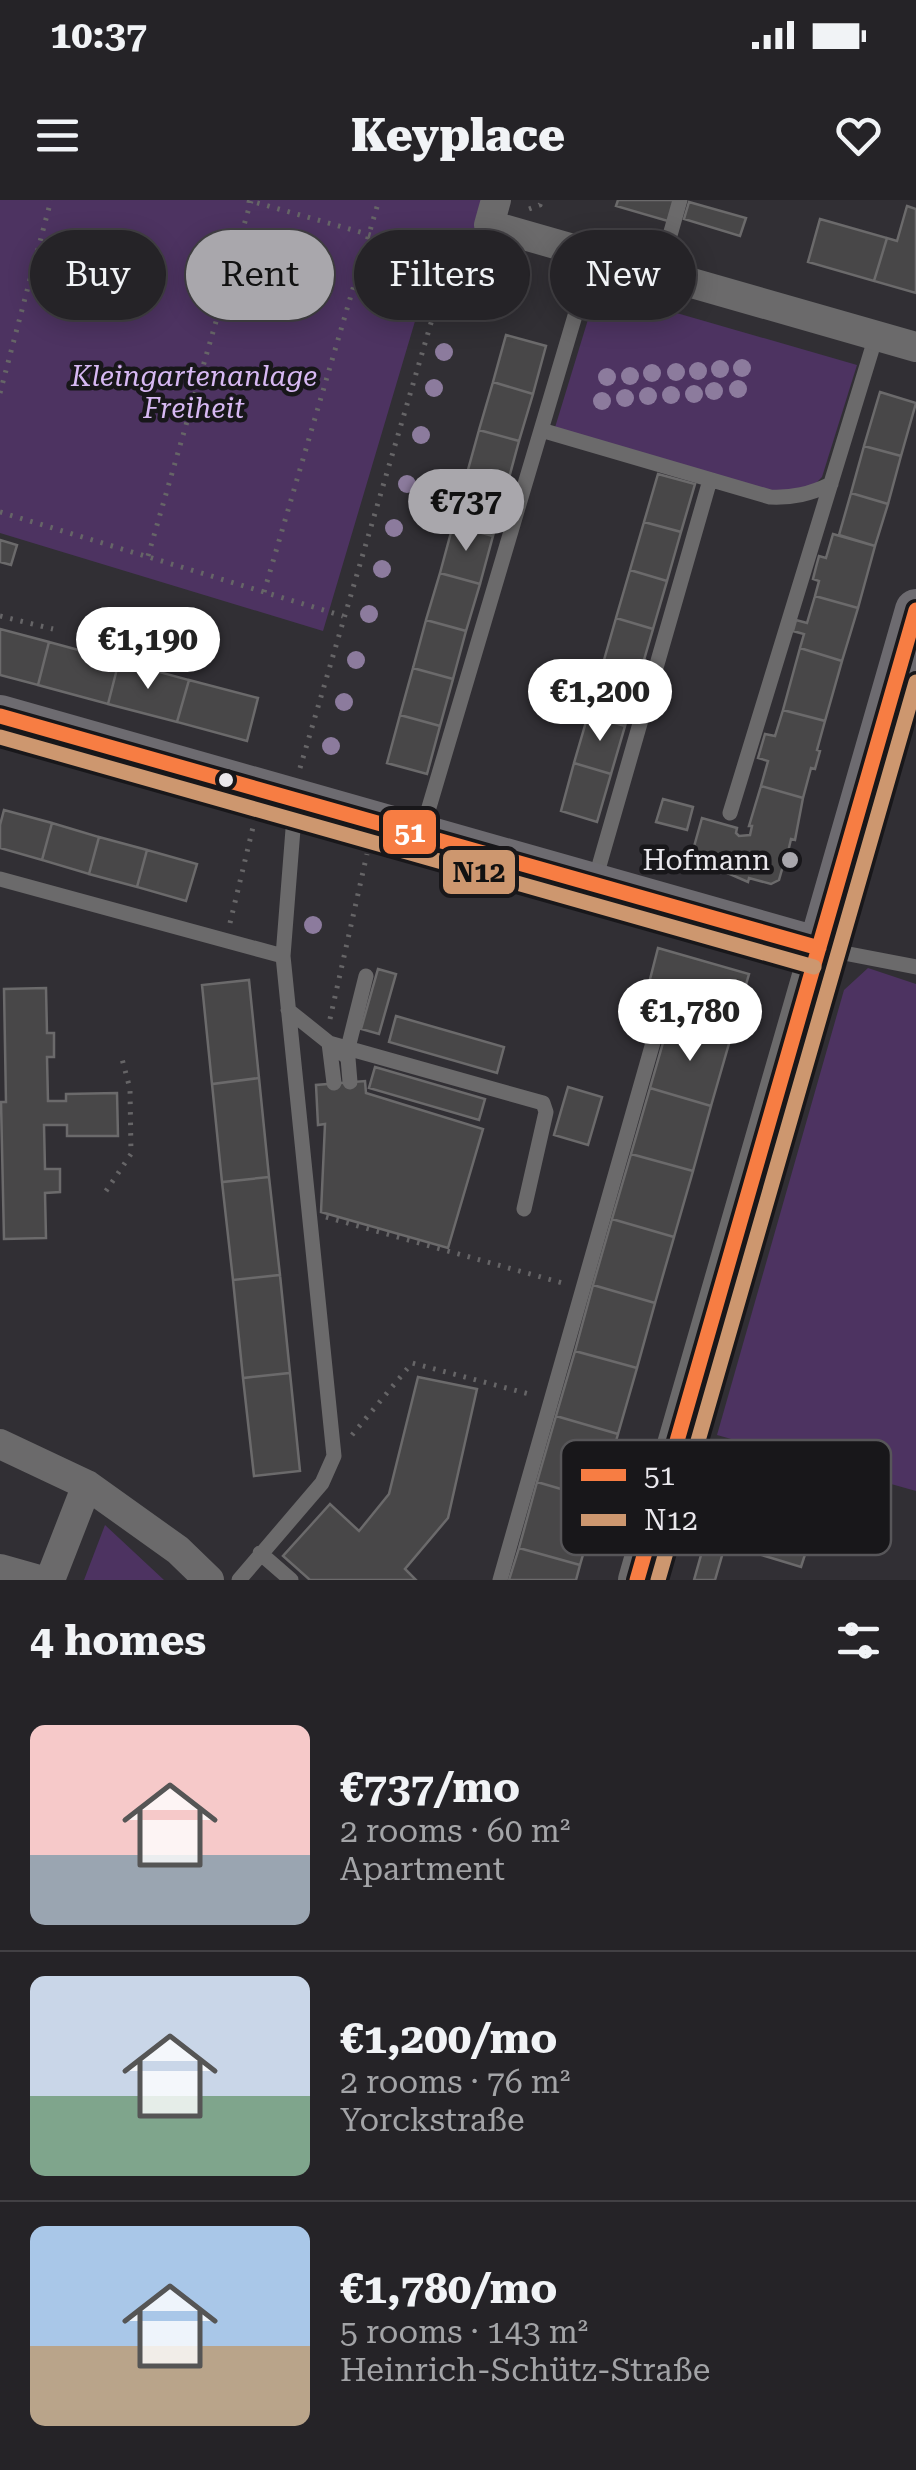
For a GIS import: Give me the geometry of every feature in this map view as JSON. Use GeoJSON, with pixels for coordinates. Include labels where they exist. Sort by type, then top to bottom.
{"type":"FeatureCollection","features":[{"type":"Feature","properties":{"kind":"main road"},"geometry":{"type":"LineString","coordinates":[[0,716],[277,806],[374,822],[819,948],[916,610]]}},
{"type":"Feature","properties":{"kind":"street"},"geometry":{"type":"LineString","coordinates":[[493,213],[550,237]]}},
{"type":"Feature","properties":{"kind":"street"},"geometry":{"type":"LineString","coordinates":[[696,285],[916,347]]}},
{"type":"Feature","properties":{"kind":"street"},"geometry":{"type":"LineString","coordinates":[[677,1440],[819,948]]}},
{"type":"Feature","properties":{"kind":"street"},"geometry":{"type":"LineString","coordinates":[[0,1444],[86,1485],[178,1550],[209,1580]]}},
{"type":"Feature","properties":{"kind":"street"},"geometry":{"type":"LineString","coordinates":[[50,1580],[86,1485]]}},
{"type":"Feature","properties":{"kind":"street"},"geometry":{"type":"LineString","coordinates":[[637,1580],[644,1555]]}},
{"type":"Feature","properties":{"kind":"street"},"geometry":{"type":"LineString","coordinates":[[0,1568],[38,1580]]}},
{"type":"Feature","properties":{"kind":"lane"},"geometry":{"type":"LineString","coordinates":[[671,230],[680,200]]}},
{"type":"Feature","properties":{"kind":"lane"},"geometry":{"type":"LineString","coordinates":[[421,835],[574,320]]}},
{"type":"Feature","properties":{"kind":"lane"},"geometry":{"type":"LineString","coordinates":[[730,813],[876,336]]}},
{"type":"Feature","properties":{"kind":"lane"},"geometry":{"type":"LineString","coordinates":[[541,430],[770,498],[790,498],[831,484]]}},
{"type":"Feature","properties":{"kind":"lane"},"geometry":{"type":"LineString","coordinates":[[594,884],[710,480]]}},
{"type":"Feature","properties":{"kind":"lane"},"geometry":{"type":"LineString","coordinates":[[239,1580],[322,1483],[334,1456],[283,956],[277,806]]}},
{"type":"Feature","properties":{"kind":"lane"},"geometry":{"type":"LineString","coordinates":[[0,880],[283,956]]}},
{"type":"Feature","properties":{"kind":"lane"},"geometry":{"type":"LineString","coordinates":[[819,948],[916,968]]}},
{"type":"Feature","properties":{"kind":"lane"},"geometry":{"type":"LineString","coordinates":[[348,1048],[366,976]]}},
{"type":"Feature","properties":{"kind":"lane"},"geometry":{"type":"LineString","coordinates":[[288,1010],[329,1043],[546,1106],[524,1210]]}},
{"type":"Feature","properties":{"kind":"lane"},"geometry":{"type":"LineString","coordinates":[[500,1580],[656,1032]]}},
{"type":"Feature","properties":{"kind":"lane"},"geometry":{"type":"LineString","coordinates":[[329,1043],[342,1083]]}},
{"type":"Feature","properties":{"kind":"lane"},"geometry":{"type":"LineString","coordinates":[[260,1553],[292,1580]]}},
{"type":"Feature","properties":{"kind":"path"},"geometry":{"type":"LineString","coordinates":[[0,393],[51,200]]}},
{"type":"Feature","properties":{"kind":"path"},"geometry":{"type":"LineString","coordinates":[[148,556],[249,200],[354,230]]}},
{"type":"Feature","properties":{"kind":"path"},"geometry":{"type":"LineString","coordinates":[[369,230],[379,200]]}},
{"type":"Feature","properties":{"kind":"path"},"geometry":{"type":"LineString","coordinates":[[264,592],[354,282]]}},
{"type":"Feature","properties":{"kind":"path"},"geometry":{"type":"LineString","coordinates":[[226,940],[253,823],[277,806],[276,768],[298,775],[433,320]]}},
{"type":"Feature","properties":{"kind":"path"},"geometry":{"type":"LineString","coordinates":[[0,512],[344,616]]}},
{"type":"Feature","properties":{"kind":"path"},"geometry":{"type":"LineString","coordinates":[[0,616],[53,629]]}},
{"type":"Feature","properties":{"kind":"path"},"geometry":{"type":"LineString","coordinates":[[329,1043],[330,1009],[374,822]]}},
{"type":"Feature","properties":{"kind":"path"},"geometry":{"type":"LineString","coordinates":[[106,1191],[131,1154],[130,1089],[121,1055]]}},
{"type":"Feature","properties":{"kind":"path"},"geometry":{"type":"LineString","coordinates":[[309,1212],[583,1289]]}},
{"type":"Feature","properties":{"kind":"path"},"geometry":{"type":"LineString","coordinates":[[334,1456],[412,1363],[551,1399]]}},
{"type":"Feature","properties":{"kind":"green space","name":"Kleingartenanlage Freiheit"},"geometry":{"type":"Polygon","coordinates":[[[0,200],[484,200],[474,230],[354,230],[354,320],[415,320],[323,631],[0,533],[0,200]]]}},
{"type":"Feature","properties":{"kind":"green space"},"geometry":{"type":"Polygon","coordinates":[[[696,319],[857,365],[822,477],[808,491],[791,497],[553,434],[588,320],[696,319]]]}},
{"type":"Feature","properties":{"kind":"green space"},"geometry":{"type":"Polygon","coordinates":[[[868,968],[916,984],[916,1491],[891,1484],[891,1440],[735,1440],[717,1435],[844,990],[868,968]]]}},
{"type":"Feature","properties":{"kind":"green space"},"geometry":{"type":"Polygon","coordinates":[[[105,1525],[164,1580],[84,1580],[105,1525]]]}},
{"type":"Feature","properties":{"kind":"building"},"geometry":{"type":"Polygon","coordinates":[[[618,200],[685,200],[678,224],[616,206],[618,200]]]}},
{"type":"Feature","properties":{"kind":"building"},"geometry":{"type":"Polygon","coordinates":[[[689,202],[746,218],[740,236],[684,219],[689,202]]]}},
{"type":"Feature","properties":{"kind":"building"},"geometry":{"type":"Polygon","coordinates":[[[907,206],[916,209],[916,293],[874,281],[887,238],[897,241],[907,206]]]}},
{"type":"Feature","properties":{"kind":"building"},"geometry":{"type":"Polygon","coordinates":[[[820,219],[887,238],[874,281],[808,262],[820,219]]]}},
{"type":"Feature","properties":{"kind":"building"},"geometry":{"type":"Polygon","coordinates":[[[506,335],[546,346],[533,394],[493,382],[506,335]]]}},
{"type":"Feature","properties":{"kind":"building"},"geometry":{"type":"Polygon","coordinates":[[[493,382],[533,394],[519,441],[479,430],[493,382]]]}},
{"type":"Feature","properties":{"kind":"building"},"geometry":{"type":"Polygon","coordinates":[[[880,392],[916,403],[901,456],[864,446],[880,392]]]}},
{"type":"Feature","properties":{"kind":"building"},"geometry":{"type":"Polygon","coordinates":[[[479,430],[519,441],[506,489],[466,477],[479,430]]]}},
{"type":"Feature","properties":{"kind":"building"},"geometry":{"type":"Polygon","coordinates":[[[864,446],[901,456],[888,504],[851,493],[864,446]]]}},
{"type":"Feature","properties":{"kind":"building"},"geometry":{"type":"Polygon","coordinates":[[[658,474],[695,484],[681,532],[644,522],[658,474]]]}},
{"type":"Feature","properties":{"kind":"building"},"geometry":{"type":"Polygon","coordinates":[[[466,477],[506,489],[493,536],[453,525],[466,477]]]}},
{"type":"Feature","properties":{"kind":"building"},"geometry":{"type":"Polygon","coordinates":[[[851,493],[888,504],[875,546],[839,535],[851,493]]]}},
{"type":"Feature","properties":{"kind":"building"},"geometry":{"type":"Polygon","coordinates":[[[644,522],[681,532],[667,581],[630,570],[644,522]]]}},
{"type":"Feature","properties":{"kind":"building"},"geometry":{"type":"Polygon","coordinates":[[[453,525],[493,536],[480,584],[440,573],[453,525]]]}},
{"type":"Feature","properties":{"kind":"building"},"geometry":{"type":"Polygon","coordinates":[[[833,534],[875,546],[858,608],[815,596],[819,581],[813,579],[819,556],[826,558],[833,534]]]}},
{"type":"Feature","properties":{"kind":"building"},"geometry":{"type":"Polygon","coordinates":[[[0,540],[17,545],[11,565],[0,562],[0,540]]]}},
{"type":"Feature","properties":{"kind":"building"},"geometry":{"type":"Polygon","coordinates":[[[630,570],[667,581],[653,629],[616,618],[630,570]]]}},
{"type":"Feature","properties":{"kind":"building"},"geometry":{"type":"Polygon","coordinates":[[[440,573],[480,584],[466,631],[426,620],[440,573]]]}},
{"type":"Feature","properties":{"kind":"building"},"geometry":{"type":"Polygon","coordinates":[[[815,596],[858,608],[842,661],[800,648],[804,634],[793,631],[796,620],[807,623],[815,596]]]}},
{"type":"Feature","properties":{"kind":"building"},"geometry":{"type":"Polygon","coordinates":[[[616,618],[653,629],[639,677],[602,667],[616,618]]]}},
{"type":"Feature","properties":{"kind":"building"},"geometry":{"type":"Polygon","coordinates":[[[426,620],[466,631],[453,679],[413,668],[426,620]]]}},
{"type":"Feature","properties":{"kind":"building"},"geometry":{"type":"Polygon","coordinates":[[[0,629],[49,642],[38,685],[0,675],[0,629]]]}},
{"type":"Feature","properties":{"kind":"building"},"geometry":{"type":"Polygon","coordinates":[[[49,642],[119,661],[108,704],[38,685],[49,642]]]}},
{"type":"Feature","properties":{"kind":"building"},"geometry":{"type":"Polygon","coordinates":[[[800,648],[842,661],[825,721],[783,710],[800,648]]]}},
{"type":"Feature","properties":{"kind":"building"},"geometry":{"type":"Polygon","coordinates":[[[119,661],[189,680],[177,722],[108,704],[119,661]]]}},
{"type":"Feature","properties":{"kind":"building"},"geometry":{"type":"Polygon","coordinates":[[[602,667],[639,677],[625,726],[588,715],[602,667]]]}},
{"type":"Feature","properties":{"kind":"building"},"geometry":{"type":"Polygon","coordinates":[[[413,668],[453,679],[440,726],[400,715],[413,668]]]}},
{"type":"Feature","properties":{"kind":"building"},"geometry":{"type":"Polygon","coordinates":[[[189,680],[258,698],[247,741],[177,722],[189,680]]]}},
{"type":"Feature","properties":{"kind":"building"},"geometry":{"type":"Polygon","coordinates":[[[783,710],[825,721],[815,769],[811,768],[803,798],[761,786],[768,761],[758,758],[765,734],[775,736],[783,710]]]}},
{"type":"Feature","properties":{"kind":"building"},"geometry":{"type":"Polygon","coordinates":[[[400,715],[440,726],[427,774],[387,763],[400,715]]]}},
{"type":"Feature","properties":{"kind":"building"},"geometry":{"type":"Polygon","coordinates":[[[588,715],[625,726],[611,774],[574,763],[588,715]]]}},
{"type":"Feature","properties":{"kind":"building"},"geometry":{"type":"Polygon","coordinates":[[[574,763],[611,774],[597,822],[561,811],[574,763]]]}},
{"type":"Feature","properties":{"kind":"building"},"geometry":{"type":"Polygon","coordinates":[[[761,786],[803,798],[795,840],[791,839],[788,852],[792,853],[788,868],[783,866],[779,880],[771,884],[749,878],[748,882],[716,868],[715,872],[701,869],[703,864],[690,861],[702,818],[737,828],[739,836],[750,835],[761,786]]]}},
{"type":"Feature","properties":{"kind":"building"},"geometry":{"type":"Polygon","coordinates":[[[663,799],[693,807],[687,830],[656,822],[663,799]]]}},
{"type":"Feature","properties":{"kind":"building"},"geometry":{"type":"Polygon","coordinates":[[[4,810],[52,823],[42,860],[0,848],[4,810]]]}},
{"type":"Feature","properties":{"kind":"building"},"geometry":{"type":"Polygon","coordinates":[[[52,823],[99,837],[89,874],[42,860],[52,823]]]}},
{"type":"Feature","properties":{"kind":"building"},"geometry":{"type":"Polygon","coordinates":[[[99,837],[147,850],[137,887],[89,874],[99,837]]]}},
{"type":"Feature","properties":{"kind":"building"},"geometry":{"type":"Polygon","coordinates":[[[147,850],[197,864],[186,901],[137,887],[147,850]]]}},
{"type":"Feature","properties":{"kind":"building"},"geometry":{"type":"Polygon","coordinates":[[[658,948],[749,974],[730,1040],[669,1022],[675,996],[647,991],[658,948]]]}},
{"type":"Feature","properties":{"kind":"building"},"geometry":{"type":"Polygon","coordinates":[[[378,969],[396,974],[379,1034],[361,1029],[378,969]]]}},
{"type":"Feature","properties":{"kind":"building"},"geometry":{"type":"Polygon","coordinates":[[[249,980],[259,1078],[212,1084],[202,985],[249,980]]]}},
{"type":"Feature","properties":{"kind":"building"},"geometry":{"type":"Polygon","coordinates":[[[46,988],[47,1033],[54,1033],[54,1057],[47,1057],[48,1101],[66,1101],[66,1094],[117,1093],[118,1136],[67,1136],[67,1125],[44,1125],[45,1169],[60,1169],[60,1192],[45,1193],[46,1238],[4,1239],[4,989],[46,988]]]}},
{"type":"Feature","properties":{"kind":"building"},"geometry":{"type":"Polygon","coordinates":[[[396,1016],[504,1047],[497,1073],[389,1042],[396,1016]]]}},
{"type":"Feature","properties":{"kind":"building"},"geometry":{"type":"Polygon","coordinates":[[[669,1022],[730,1040],[711,1106],[650,1088],[669,1022]]]}},
{"type":"Feature","properties":{"kind":"building"},"geometry":{"type":"Polygon","coordinates":[[[375,1067],[485,1099],[479,1120],[369,1088],[375,1067]]]}},
{"type":"Feature","properties":{"kind":"building"},"geometry":{"type":"Polygon","coordinates":[[[259,1078],[269,1177],[222,1182],[212,1084],[259,1078]]]}},
{"type":"Feature","properties":{"kind":"building"},"geometry":{"type":"Polygon","coordinates":[[[365,1081],[366,1093],[483,1129],[448,1248],[321,1212],[325,1124],[318,1125],[316,1085],[365,1081]]]}},
{"type":"Feature","properties":{"kind":"building"},"geometry":{"type":"Polygon","coordinates":[[[568,1087],[602,1097],[588,1145],[554,1135],[568,1087]]]}},
{"type":"Feature","properties":{"kind":"building"},"geometry":{"type":"Polygon","coordinates":[[[650,1088],[711,1106],[693,1171],[631,1154],[650,1088]]]}},
{"type":"Feature","properties":{"kind":"building"},"geometry":{"type":"Polygon","coordinates":[[[631,1154],[693,1171],[674,1237],[612,1219],[631,1154]]]}},
{"type":"Feature","properties":{"kind":"building"},"geometry":{"type":"Polygon","coordinates":[[[269,1177],[280,1275],[233,1280],[222,1182],[269,1177]]]}},
{"type":"Feature","properties":{"kind":"building"},"geometry":{"type":"Polygon","coordinates":[[[612,1219],[674,1237],[655,1303],[593,1285],[612,1219]]]}},
{"type":"Feature","properties":{"kind":"building"},"geometry":{"type":"Polygon","coordinates":[[[280,1275],[290,1373],[243,1378],[233,1280],[280,1275]]]}},
{"type":"Feature","properties":{"kind":"building"},"geometry":{"type":"Polygon","coordinates":[[[593,1285],[655,1303],[637,1368],[575,1351],[593,1285]]]}},
{"type":"Feature","properties":{"kind":"building"},"geometry":{"type":"Polygon","coordinates":[[[575,1351],[637,1368],[618,1434],[556,1416],[575,1351]]]}},
{"type":"Feature","properties":{"kind":"building"},"geometry":{"type":"Polygon","coordinates":[[[290,1373],[300,1471],[254,1476],[243,1378],[290,1373]]]}},
{"type":"Feature","properties":{"kind":"building"},"geometry":{"type":"Polygon","coordinates":[[[418,1377],[477,1389],[448,1518],[405,1569],[416,1580],[310,1580],[283,1556],[330,1504],[359,1531],[389,1494],[418,1377]]]}},
{"type":"Feature","properties":{"kind":"building"},"geometry":{"type":"Polygon","coordinates":[[[556,1416],[618,1434],[616,1440],[561,1440],[561,1489],[537,1482],[556,1416]]]}},
{"type":"Feature","properties":{"kind":"building"},"geometry":{"type":"Polygon","coordinates":[[[537,1482],[561,1489],[561,1555],[583,1555],[580,1565],[519,1548],[537,1482]]]}},
{"type":"Feature","properties":{"kind":"building"},"geometry":{"type":"Polygon","coordinates":[[[519,1548],[580,1565],[576,1580],[509,1580],[519,1548]]]}},
{"type":"Feature","properties":{"kind":"building"},"geometry":{"type":"Polygon","coordinates":[[[701,1555],[722,1555],[715,1580],[694,1580],[701,1555]]]}},
{"type":"Feature","properties":{"kind":"building"},"geometry":{"type":"Polygon","coordinates":[[[762,1555],[805,1555],[801,1567],[762,1555]]]}},
{"type":"Feature","properties":{"kind":"transit line","name":"51"},"geometry":{"type":"LineString","coordinates":[[677,1440],[916,610]]}},
{"type":"Feature","properties":{"kind":"transit line","name":"N12"},"geometry":{"type":"LineString","coordinates":[[698,1440],[916,682]]}},
{"type":"Feature","properties":{"kind":"transit line","name":"51"},"geometry":{"type":"LineString","coordinates":[[0,716],[819,948]]}},
{"type":"Feature","properties":{"kind":"transit line","name":"N12"},"geometry":{"type":"LineString","coordinates":[[0,737],[814,967]]}},
{"type":"Feature","properties":{"kind":"transit line","name":"51"},"geometry":{"type":"LineString","coordinates":[[637,1580],[644,1555]]}},
{"type":"Feature","properties":{"kind":"transit line","name":"N12"},"geometry":{"type":"LineString","coordinates":[[658,1580],[665,1555]]}},
{"type":"Feature","properties":{"kind":"place","name":"Hofmann"},"geometry":{"type":"Point","coordinates":[790,860]}}]}
